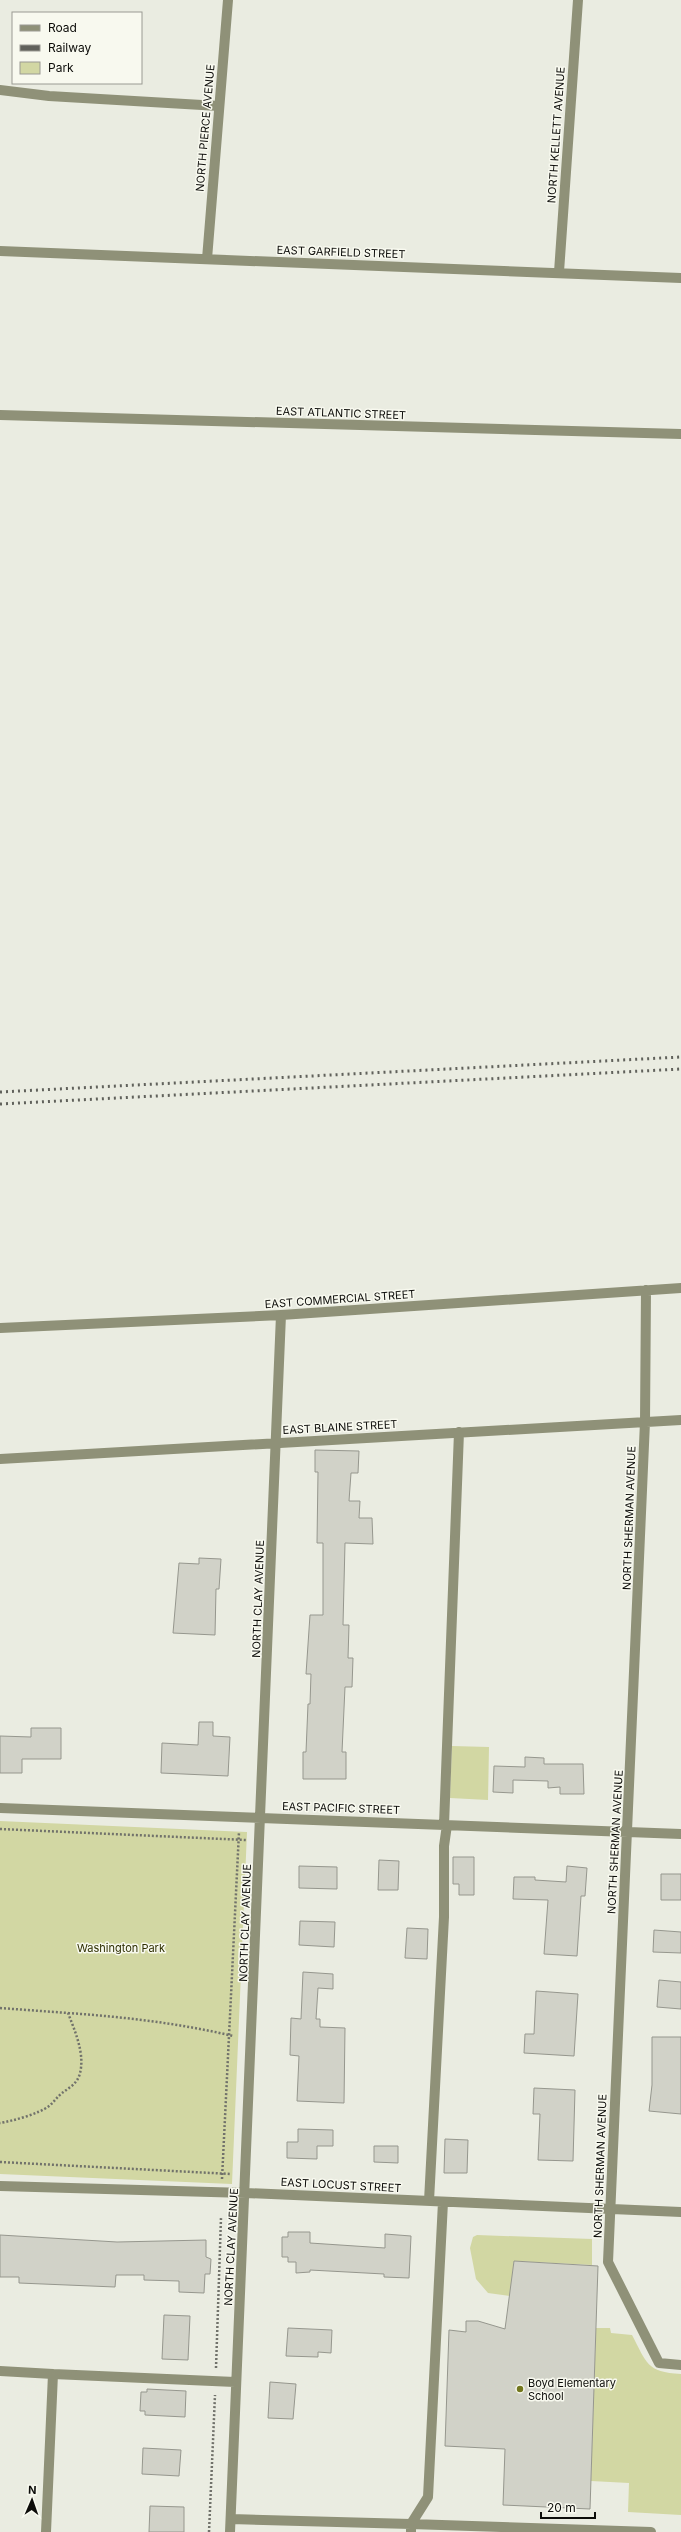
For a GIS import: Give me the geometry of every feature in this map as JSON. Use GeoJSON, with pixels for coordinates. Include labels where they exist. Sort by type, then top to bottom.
{"type":"FeatureCollection","features":[{"type":"Feature","properties":{"kind":"street","name":"NORTH PIERCE AVENUE"},"geometry":{"type":"LineString","coordinates":[[207,259],[228,0]]}},
{"type":"Feature","properties":{"kind":"street","name":"NORTH KELLETT AVENUE"},"geometry":{"type":"LineString","coordinates":[[559,272],[578,0]]}},
{"type":"Feature","properties":{"kind":"street"},"geometry":{"type":"LineString","coordinates":[[0,90],[49,96],[219,106]]}},
{"type":"Feature","properties":{"kind":"street","name":"EAST GARFIELD STREET"},"geometry":{"type":"LineString","coordinates":[[0,251],[681,278]]}},
{"type":"Feature","properties":{"kind":"street","name":"EAST ATLANTIC STREET"},"geometry":{"type":"LineString","coordinates":[[0,415],[681,434]]}},
{"type":"Feature","properties":{"kind":"street","name":"EAST COMMERCIAL STREET"},"geometry":{"type":"LineString","coordinates":[[0,1328],[281,1315],[681,1288]]}},
{"type":"Feature","properties":{"kind":"street","name":"NORTH SHERMAN AVENUE"},"geometry":{"type":"LineString","coordinates":[[646,1290],[645,1422],[628,1832],[609,2210],[608,2262],[659,2363],[680,2365]]}},
{"type":"Feature","properties":{"kind":"street","name":"NORTH CLAY AVENUE"},"geometry":{"type":"LineString","coordinates":[[230,2532],[235,2382],[246,2193],[281,1315]]}},
{"type":"Feature","properties":{"kind":"street","name":"EAST BLAINE STREET"},"geometry":{"type":"LineString","coordinates":[[0,1460],[681,1420]]}},
{"type":"Feature","properties":{"kind":"street"},"geometry":{"type":"LineString","coordinates":[[429,2201],[444,1917],[444,1846],[459,1432]]}},
{"type":"Feature","properties":{"kind":"street","name":"EAST PACIFIC STREET"},"geometry":{"type":"LineString","coordinates":[[0,1808],[681,1834]]}},
{"type":"Feature","properties":{"kind":"street","name":"EAST LOCUST STREET"},"geometry":{"type":"LineString","coordinates":[[0,2186],[246,2193],[681,2212]]}},
{"type":"Feature","properties":{"kind":"street"},"geometry":{"type":"LineString","coordinates":[[411,2528],[428,2497],[443,2202]]}},
{"type":"Feature","properties":{"kind":"street"},"geometry":{"type":"LineString","coordinates":[[0,2371],[235,2382]]}},
{"type":"Feature","properties":{"kind":"street"},"geometry":{"type":"LineString","coordinates":[[46,2532],[53,2374]]}},
{"type":"Feature","properties":{"kind":"street"},"geometry":{"type":"LineString","coordinates":[[231,2519],[352,2527],[651,2532]]}},
{"type":"Feature","properties":{"kind":"path"},"geometry":{"type":"LineString","coordinates":[[0,1829],[246,1840]]}},
{"type":"Feature","properties":{"kind":"path"},"geometry":{"type":"LineString","coordinates":[[222,2184],[239,1832]]}},
{"type":"Feature","properties":{"kind":"path"},"geometry":{"type":"LineString","coordinates":[[0,2008],[146,2019],[182,2024],[233,2036]]}},
{"type":"Feature","properties":{"kind":"path"},"geometry":{"type":"LineString","coordinates":[[0,2123],[24,2118],[48,2107],[72,2086],[80,2074],[81,2060],[76,2036],[68,2013]]}},
{"type":"Feature","properties":{"kind":"path"},"geometry":{"type":"LineString","coordinates":[[0,2162],[233,2174]]}},
{"type":"Feature","properties":{"kind":"green space"},"geometry":{"type":"Polygon","coordinates":[[[452,1746],[489,1747],[488,1800],[450,1798],[452,1746]]]}},
{"type":"Feature","properties":{"kind":"green space","name":"Washington Park"},"geometry":{"type":"Polygon","coordinates":[[[0,1821],[247,1832],[232,2184],[0,2174],[0,1821]]]}},
{"type":"Feature","properties":{"kind":"green space"},"geometry":{"type":"Polygon","coordinates":[[[477,2235],[592,2239],[592,2265],[514,2261],[510,2296],[488,2293],[476,2279],[470,2248],[473,2237],[477,2235]]]}},
{"type":"Feature","properties":{"kind":"green space"},"geometry":{"type":"Polygon","coordinates":[[[596,2328],[610,2328],[611,2333],[632,2335],[645,2359],[654,2368],[669,2373],[681,2374],[681,2515],[628,2512],[629,2483],[591,2481],[596,2328]]]}},
{"type":"Feature","properties":{"kind":"building"},"geometry":{"type":"Polygon","coordinates":[[[315,1450],[359,1451],[358,1473],[351,1473],[349,1501],[360,1501],[359,1518],[372,1518],[373,1544],[345,1543],[343,1625],[349,1625],[348,1658],[353,1658],[352,1687],[345,1687],[342,1752],[346,1752],[346,1779],[303,1779],[303,1752],[306,1752],[308,1704],[310,1704],[311,1674],[306,1674],[310,1615],[323,1615],[323,1543],[317,1543],[318,1472],[315,1472],[315,1450]]]}},
{"type":"Feature","properties":{"kind":"building"},"geometry":{"type":"Polygon","coordinates":[[[199,1558],[221,1559],[219,1589],[216,1589],[215,1635],[173,1633],[179,1563],[199,1564],[199,1558]]]}},
{"type":"Feature","properties":{"kind":"building"},"geometry":{"type":"Polygon","coordinates":[[[199,1722],[213,1722],[213,1736],[230,1737],[228,1776],[161,1773],[162,1743],[198,1745],[199,1722]]]}},
{"type":"Feature","properties":{"kind":"building"},"geometry":{"type":"Polygon","coordinates":[[[31,1728],[61,1728],[61,1759],[22,1759],[22,1773],[0,1773],[0,1736],[31,1737],[31,1728]]]}},
{"type":"Feature","properties":{"kind":"building"},"geometry":{"type":"Polygon","coordinates":[[[525,1757],[544,1758],[544,1764],[583,1764],[584,1794],[560,1794],[560,1787],[548,1788],[548,1781],[513,1780],[513,1793],[493,1792],[494,1766],[525,1767],[525,1757]]]}},
{"type":"Feature","properties":{"kind":"building"},"geometry":{"type":"Polygon","coordinates":[[[453,1857],[474,1857],[474,1895],[459,1895],[459,1884],[453,1884],[453,1857]]]}},
{"type":"Feature","properties":{"kind":"building"},"geometry":{"type":"Polygon","coordinates":[[[379,1860],[399,1861],[398,1890],[378,1890],[379,1860]]]}},
{"type":"Feature","properties":{"kind":"building"},"geometry":{"type":"Polygon","coordinates":[[[299,1866],[337,1867],[337,1889],[299,1888],[299,1866]]]}},
{"type":"Feature","properties":{"kind":"building"},"geometry":{"type":"Polygon","coordinates":[[[567,1866],[587,1868],[585,1896],[581,1896],[577,1956],[544,1954],[548,1900],[513,1899],[514,1877],[535,1877],[535,1880],[566,1882],[567,1866]]]}},
{"type":"Feature","properties":{"kind":"building"},"geometry":{"type":"Polygon","coordinates":[[[661,1874],[681,1874],[681,1900],[661,1900],[661,1874]]]}},
{"type":"Feature","properties":{"kind":"building"},"geometry":{"type":"Polygon","coordinates":[[[300,1921],[335,1922],[334,1947],[299,1945],[300,1921]]]}},
{"type":"Feature","properties":{"kind":"building"},"geometry":{"type":"Polygon","coordinates":[[[407,1928],[428,1929],[427,1959],[405,1958],[407,1928]]]}},
{"type":"Feature","properties":{"kind":"building"},"geometry":{"type":"Polygon","coordinates":[[[654,1930],[681,1932],[681,1953],[653,1952],[654,1930]]]}},
{"type":"Feature","properties":{"kind":"building"},"geometry":{"type":"Polygon","coordinates":[[[303,1972],[333,1974],[333,1989],[318,1988],[316,2019],[320,2019],[320,2027],[345,2028],[344,2103],[297,2101],[299,2056],[290,2055],[291,2018],[301,2019],[303,1972]]]}},
{"type":"Feature","properties":{"kind":"building"},"geometry":{"type":"Polygon","coordinates":[[[659,1980],[681,1982],[681,2009],[657,2007],[659,1980]]]}},
{"type":"Feature","properties":{"kind":"building"},"geometry":{"type":"Polygon","coordinates":[[[536,1991],[578,1994],[574,2056],[524,2053],[525,2034],[534,2034],[536,1991]]]}},
{"type":"Feature","properties":{"kind":"building"},"geometry":{"type":"Polygon","coordinates":[[[652,2037],[681,2037],[681,2114],[649,2111],[652,2085],[652,2037]]]}},
{"type":"Feature","properties":{"kind":"building"},"geometry":{"type":"Polygon","coordinates":[[[534,2088],[575,2090],[573,2161],[538,2160],[540,2114],[533,2114],[534,2088]]]}},
{"type":"Feature","properties":{"kind":"building"},"geometry":{"type":"Polygon","coordinates":[[[298,2129],[333,2130],[333,2146],[317,2146],[317,2159],[287,2158],[287,2142],[298,2142],[298,2129]]]}},
{"type":"Feature","properties":{"kind":"building"},"geometry":{"type":"Polygon","coordinates":[[[445,2139],[468,2140],[467,2173],[444,2173],[445,2139]]]}},
{"type":"Feature","properties":{"kind":"building"},"geometry":{"type":"Polygon","coordinates":[[[374,2146],[398,2146],[398,2163],[374,2162],[374,2146]]]}},
{"type":"Feature","properties":{"kind":"building"},"geometry":{"type":"Polygon","coordinates":[[[288,2232],[310,2232],[310,2243],[385,2248],[385,2234],[411,2236],[409,2278],[384,2277],[384,2274],[310,2270],[310,2272],[296,2273],[296,2262],[288,2262],[288,2257],[282,2257],[282,2237],[288,2237],[288,2232]]]}},
{"type":"Feature","properties":{"kind":"building"},"geometry":{"type":"Polygon","coordinates":[[[0,2235],[117,2242],[206,2240],[206,2257],[211,2259],[210,2274],[205,2274],[204,2293],[179,2292],[179,2281],[144,2280],[144,2275],[116,2275],[115,2287],[19,2283],[19,2277],[0,2277],[0,2235]]]}},
{"type":"Feature","properties":{"kind":"building","name":"Boyd Elementary School"},"geometry":{"type":"Polygon","coordinates":[[[514,2261],[598,2266],[590,2509],[503,2505],[505,2449],[445,2446],[449,2330],[466,2332],[466,2321],[478,2321],[505,2329],[514,2261]]]}},
{"type":"Feature","properties":{"kind":"building"},"geometry":{"type":"Polygon","coordinates":[[[164,2315],[190,2316],[188,2360],[162,2359],[164,2315]]]}},
{"type":"Feature","properties":{"kind":"building"},"geometry":{"type":"Polygon","coordinates":[[[288,2328],[332,2330],[331,2353],[318,2352],[318,2357],[286,2356],[288,2328]]]}},
{"type":"Feature","properties":{"kind":"building"},"geometry":{"type":"Polygon","coordinates":[[[270,2382],[296,2384],[293,2419],[268,2418],[270,2382]]]}},
{"type":"Feature","properties":{"kind":"building"},"geometry":{"type":"Polygon","coordinates":[[[147,2389],[186,2391],[185,2417],[145,2415],[145,2411],[140,2411],[141,2392],[147,2392],[147,2389]]]}},
{"type":"Feature","properties":{"kind":"building"},"geometry":{"type":"Polygon","coordinates":[[[143,2448],[181,2450],[179,2476],[142,2474],[143,2448]]]}},
{"type":"Feature","properties":{"kind":"building"},"geometry":{"type":"Polygon","coordinates":[[[150,2506],[184,2507],[184,2532],[149,2532],[150,2506]]]}},
{"type":"Feature","properties":{"kind":"railway"},"geometry":{"type":"LineString","coordinates":[[0,1092],[681,1057]]}},
{"type":"Feature","properties":{"kind":"railway"},"geometry":{"type":"LineString","coordinates":[[0,1104],[681,1069]]}},
{"type":"Feature","properties":{"kind":"place","name":"Boyd Elementary School"},"geometry":{"type":"Point","coordinates":[520,2389]}}]}
